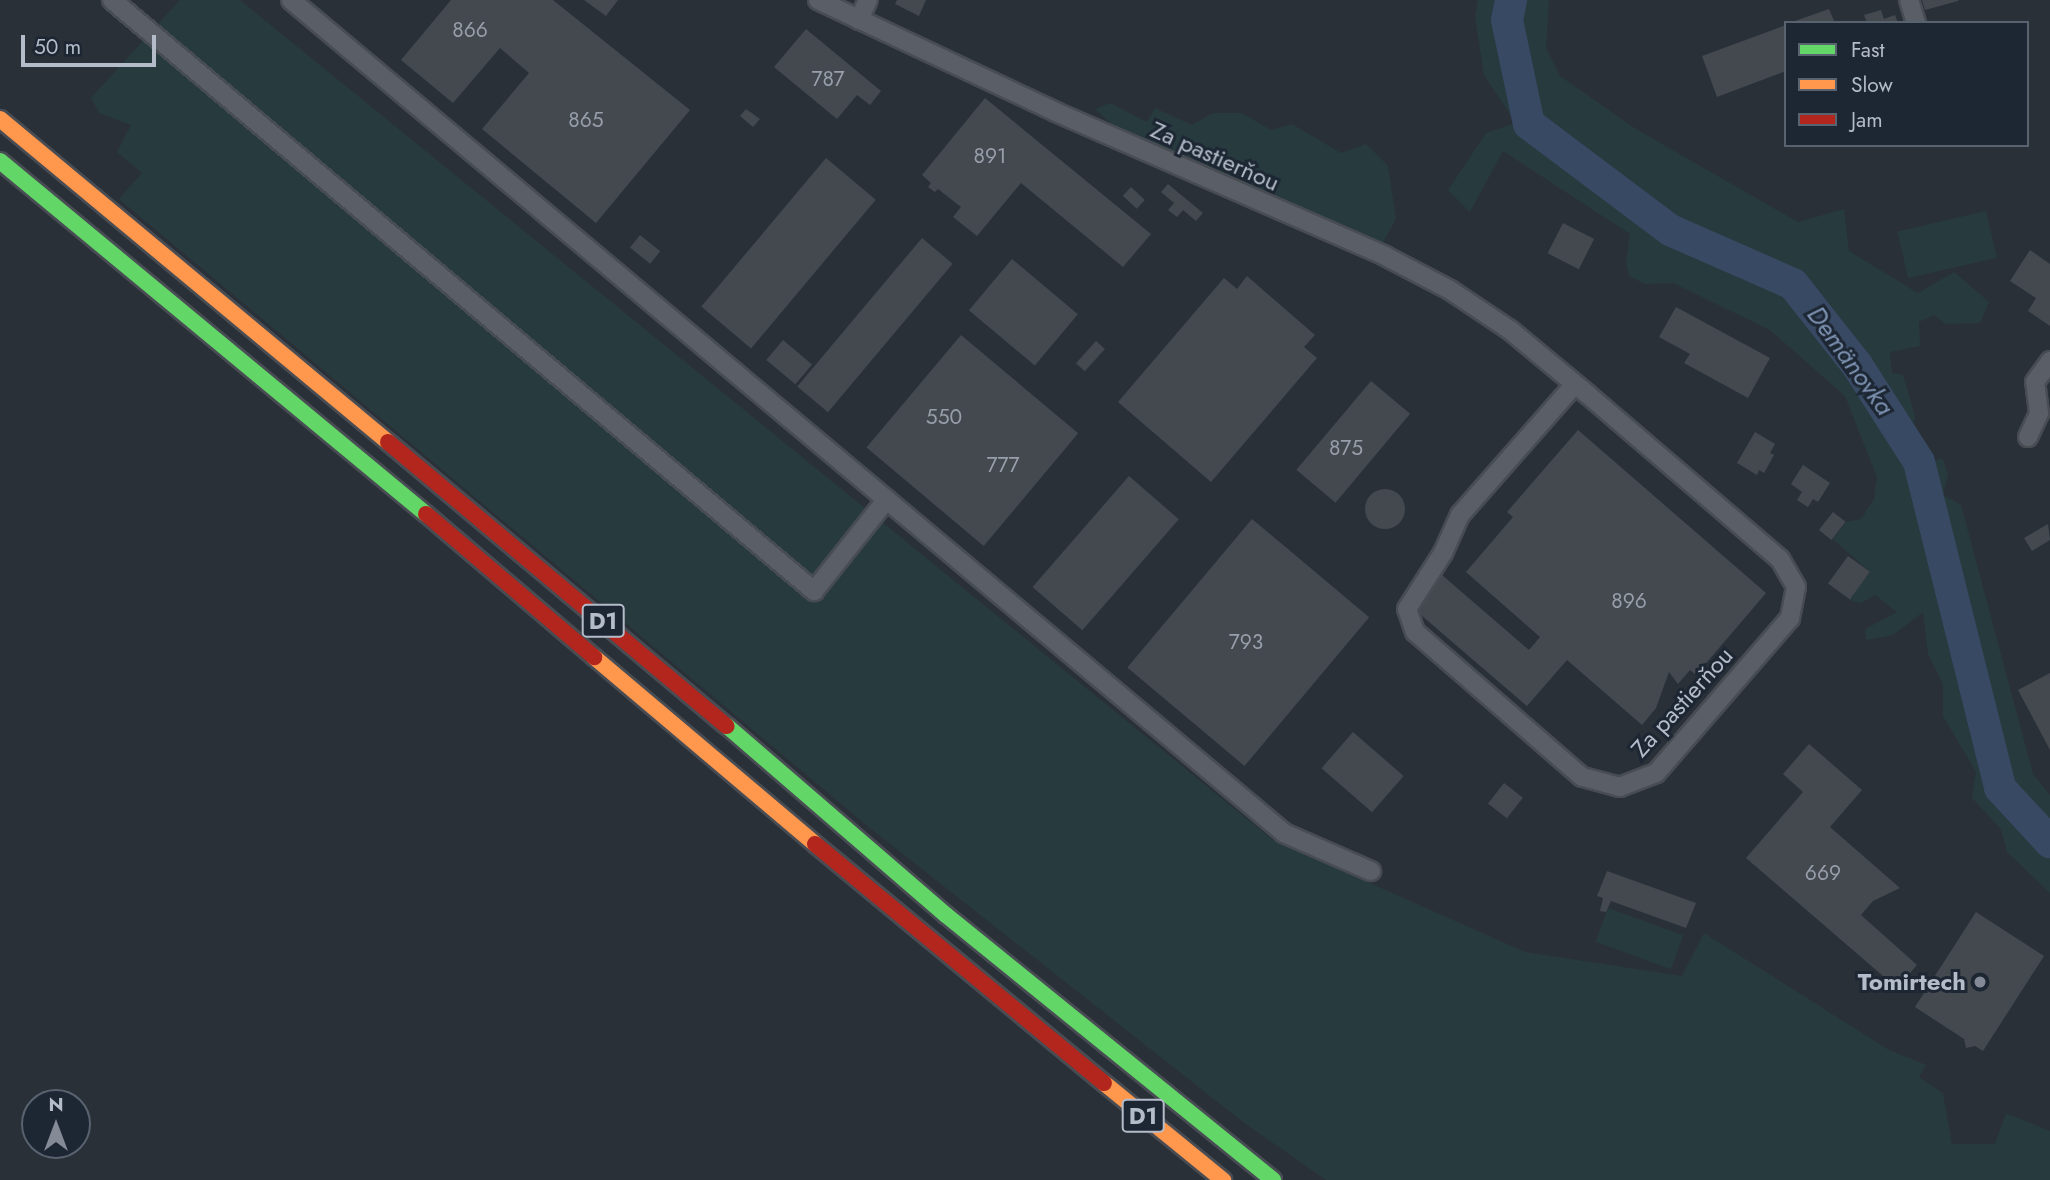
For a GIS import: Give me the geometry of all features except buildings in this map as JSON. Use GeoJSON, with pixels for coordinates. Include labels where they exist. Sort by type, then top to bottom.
{"type":"FeatureCollection","features":[{"type":"Feature","properties":{"kind":"highway","name":"D1"},"geometry":{"type":"LineString","coordinates":[[0,119],[1134,1069],[1273,1180]]}},
{"type":"Feature","properties":{"kind":"highway","name":"D1"},"geometry":{"type":"LineString","coordinates":[[0,161],[418,507],[919,932],[1223,1180]]}},
{"type":"Feature","properties":{"kind":"highway"},"geometry":{"type":"LineString","coordinates":[[1134,1069],[1289,1173]]}},
{"type":"Feature","properties":{"kind":"street"},"geometry":{"type":"LineString","coordinates":[[112,0],[814,591],[887,499]]}},
{"type":"Feature","properties":{"kind":"street"},"geometry":{"type":"LineString","coordinates":[[291,0],[1284,833],[1371,871]]}},
{"type":"Feature","properties":{"kind":"street","name":"Za pastierňou"},"geometry":{"type":"LineString","coordinates":[[818,0],[1425,276],[1503,325],[1575,384],[1780,559],[1796,587],[1790,618],[1656,773],[1620,787],[1582,778],[1415,632],[1407,609],[1443,553],[1460,515],[1575,384]]}},
{"type":"Feature","properties":{"kind":"street"},"geometry":{"type":"LineString","coordinates":[[859,20],[868,0]]}},
{"type":"Feature","properties":{"kind":"street"},"geometry":{"type":"LineString","coordinates":[[1909,0],[1915,21]]}},
{"type":"Feature","properties":{"kind":"street"},"geometry":{"type":"LineString","coordinates":[[2028,437],[2039,413],[2035,382],[2050,361]]}},
{"type":"Feature","properties":{"kind":"green space"},"geometry":{"type":"Polygon","coordinates":[[[180,0],[240,0],[1273,840],[1525,952],[1682,976],[1704,933],[1889,1050],[1926,1065],[1919,1077],[1943,1093],[1952,1144],[1995,1144],[2006,1113],[2050,1131],[2050,1180],[1326,1180],[1243,1122],[870,828],[119,199],[142,173],[117,152],[131,125],[99,113],[91,98],[180,0]]]}},
{"type":"Feature","properties":{"kind":"green space"},"geometry":{"type":"Polygon","coordinates":[[[1478,0],[1549,0],[1546,48],[1560,76],[1636,129],[1798,222],[1844,209],[1849,251],[1918,293],[1954,272],[1989,302],[1980,323],[1946,324],[1934,315],[1919,322],[1920,346],[1890,352],[1892,373],[1903,375],[1915,416],[1906,459],[1912,469],[1942,458],[1948,474],[1943,495],[1961,505],[2033,774],[2050,795],[2050,893],[2007,852],[2001,829],[1972,798],[1976,772],[1943,716],[1943,684],[1928,654],[1923,612],[1893,635],[1866,640],[1865,629],[1897,612],[1875,595],[1861,603],[1849,600],[1870,572],[1833,539],[1846,522],[1861,519],[1874,499],[1877,477],[1845,396],[1770,330],[1673,283],[1645,284],[1629,276],[1626,262],[1630,234],[1503,151],[1470,212],[1448,190],[1486,133],[1516,123],[1484,75],[1475,17],[1478,0]]]}},
{"type":"Feature","properties":{"kind":"green space"},"geometry":{"type":"Polygon","coordinates":[[[1110,103],[1147,122],[1155,108],[1192,125],[1213,113],[1242,113],[1271,130],[1292,124],[1341,153],[1366,144],[1388,166],[1396,219],[1383,242],[1373,242],[1122,133],[1095,109],[1110,103]]]}},
{"type":"Feature","properties":{"kind":"green space"},"geometry":{"type":"Polygon","coordinates":[[[1986,211],[1997,258],[1908,278],[1897,231],[1986,211]]]}},
{"type":"Feature","properties":{"kind":"green space"},"geometry":{"type":"Polygon","coordinates":[[[1608,908],[1683,935],[1671,969],[1596,942],[1608,908]]]}},
{"type":"Feature","properties":{"kind":"waterway","name":"Demänovka"},"geometry":{"type":"LineString","coordinates":[[1511,0],[1507,20],[1529,124],[1670,230],[1793,284],[1857,365],[1919,462],[2000,788],[2050,842]]}},
{"type":"Feature","properties":{"kind":"traffic: fast"},"geometry":{"type":"LineString","coordinates":[[0,161],[426,514]]}},
{"type":"Feature","properties":{"kind":"traffic: fast"},"geometry":{"type":"LineString","coordinates":[[727,726],[946,915],[1273,1180]]}},
{"type":"Feature","properties":{"kind":"traffic: slow"},"geometry":{"type":"LineString","coordinates":[[0,119],[388,442]]}},
{"type":"Feature","properties":{"kind":"traffic: slow"},"geometry":{"type":"LineString","coordinates":[[594,657],[815,844]]}},
{"type":"Feature","properties":{"kind":"traffic: slow"},"geometry":{"type":"LineString","coordinates":[[1104,1083],[1223,1180]]}},
{"type":"Feature","properties":{"kind":"traffic: jam"},"geometry":{"type":"LineString","coordinates":[[388,442],[727,726]]}},
{"type":"Feature","properties":{"kind":"traffic: jam"},"geometry":{"type":"LineString","coordinates":[[426,514],[594,657]]}},
{"type":"Feature","properties":{"kind":"traffic: jam"},"geometry":{"type":"LineString","coordinates":[[815,844],[1104,1083]]}},
{"type":"Feature","properties":{"kind":"place","name":"Tomirtech"},"geometry":{"type":"Point","coordinates":[1980,982]}}]}
